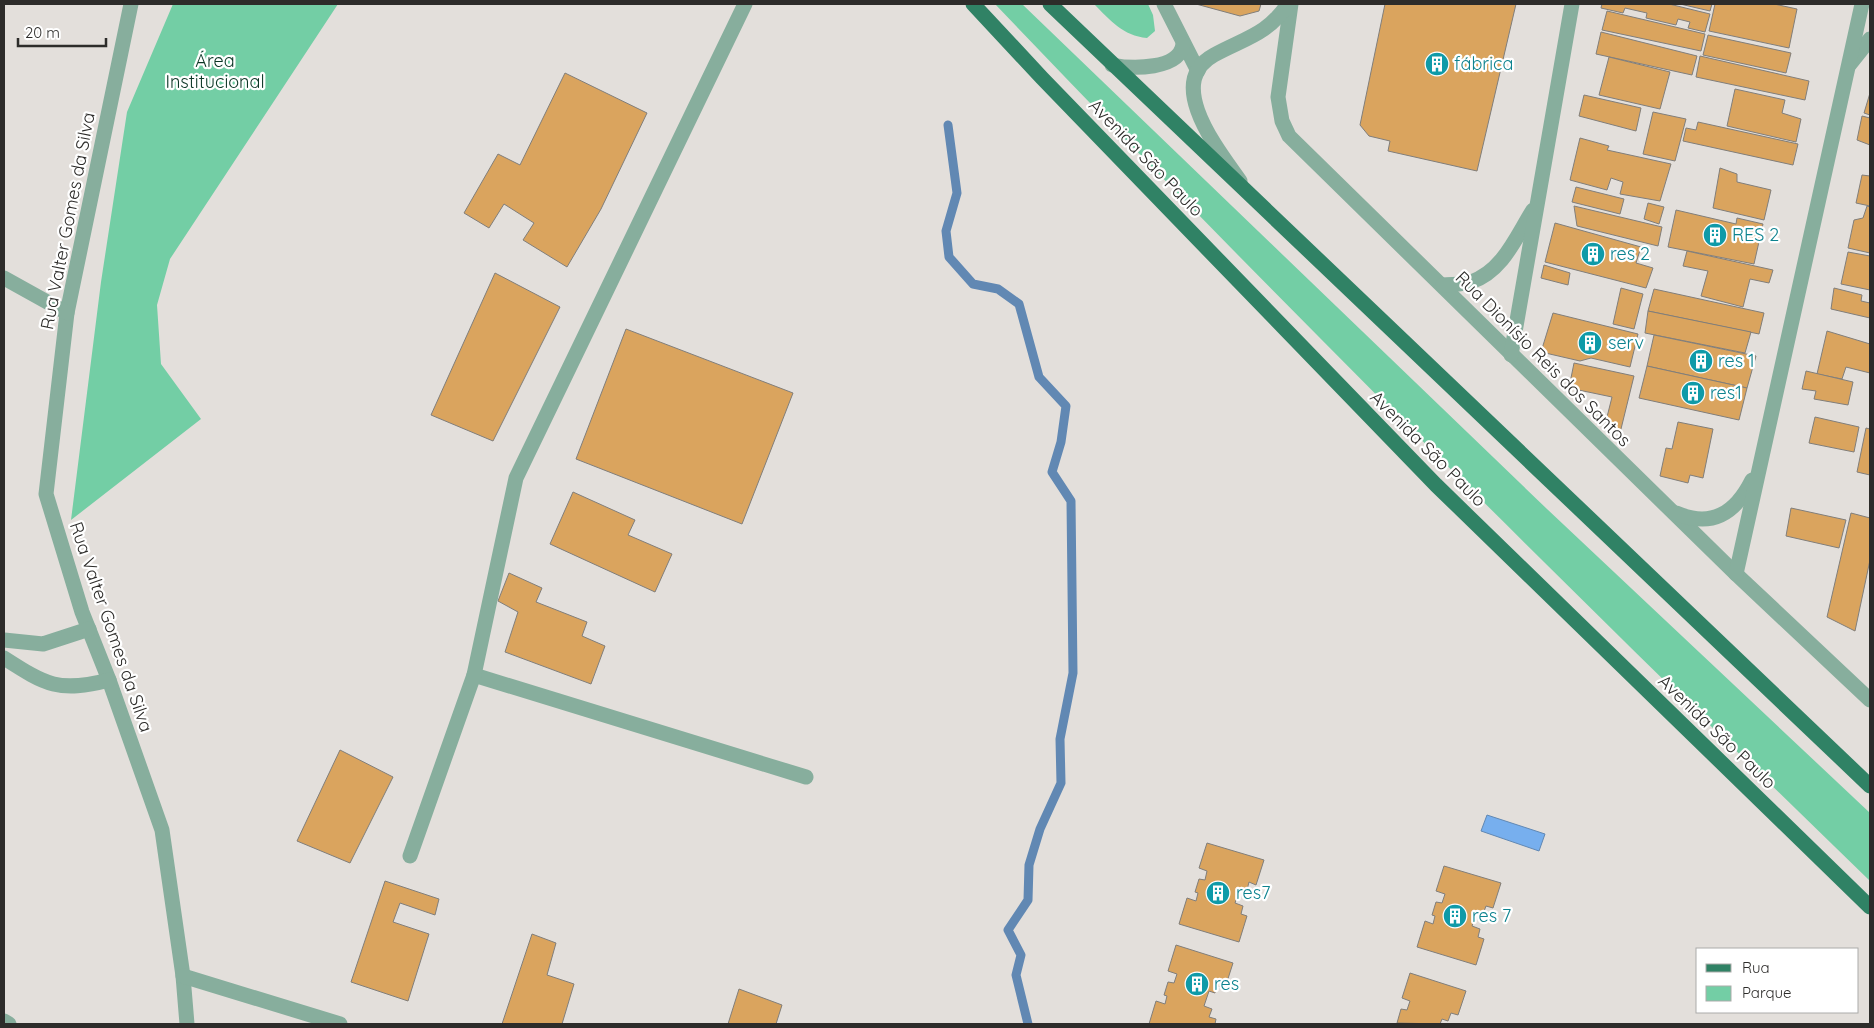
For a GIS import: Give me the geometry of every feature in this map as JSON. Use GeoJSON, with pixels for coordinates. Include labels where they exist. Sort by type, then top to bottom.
{"type":"FeatureCollection","features":[{"type":"Feature","properties":{"kind":"main road","name":"Avenida São Paulo"},"geometry":{"type":"LineString","coordinates":[[973,4],[1436,485],[1870,907]]}},
{"type":"Feature","properties":{"kind":"main road"},"geometry":{"type":"LineString","coordinates":[[1050,4],[1870,786]]}},
{"type":"Feature","properties":{"kind":"street","name":"Rua Valter Gomes da Silva"},"geometry":{"type":"LineString","coordinates":[[131,4],[67,313],[46,494],[89,629],[110,680],[162,830],[183,976],[186,1023]]}},
{"type":"Feature","properties":{"kind":"street"},"geometry":{"type":"LineString","coordinates":[[410,856],[474,675],[516,478],[745,4]]}},
{"type":"Feature","properties":{"kind":"street"},"geometry":{"type":"LineString","coordinates":[[1164,4],[1198,71]]}},
{"type":"Feature","properties":{"kind":"street"},"geometry":{"type":"LineString","coordinates":[[1247,190],[1203,127],[1196,106],[1194,87],[1198,71],[1212,56],[1263,31],[1277,20],[1290,4]]}},
{"type":"Feature","properties":{"kind":"street","name":"Rua Dionísio Reis dos Santos"},"geometry":{"type":"LineString","coordinates":[[1290,4],[1278,96],[1282,121],[1289,136],[1443,285],[1511,355],[1670,510],[1870,700]]}},
{"type":"Feature","properties":{"kind":"street"},"geometry":{"type":"LineString","coordinates":[[1511,355],[1572,4]]}},
{"type":"Feature","properties":{"kind":"street"},"geometry":{"type":"LineString","coordinates":[[1736,574],[1862,4]]}},
{"type":"Feature","properties":{"kind":"street"},"geometry":{"type":"LineString","coordinates":[[1847,69],[1857,53],[1870,39]]}},
{"type":"Feature","properties":{"kind":"street"},"geometry":{"type":"LineString","coordinates":[[1112,65],[1139,68],[1174,60],[1182,52],[1184,44]]}},
{"type":"Feature","properties":{"kind":"street"},"geometry":{"type":"LineString","coordinates":[[1443,285],[1470,282],[1491,272],[1503,259],[1537,202]]}},
{"type":"Feature","properties":{"kind":"street"},"geometry":{"type":"LineString","coordinates":[[4,278],[67,313]]}},
{"type":"Feature","properties":{"kind":"street"},"geometry":{"type":"LineString","coordinates":[[1670,510],[1692,519],[1712,520],[1730,509],[1745,494],[1759,466]]}},
{"type":"Feature","properties":{"kind":"street"},"geometry":{"type":"LineString","coordinates":[[4,640],[43,644],[89,629]]}},
{"type":"Feature","properties":{"kind":"street"},"geometry":{"type":"LineString","coordinates":[[4,658],[36,678],[65,688],[87,686],[110,680]]}},
{"type":"Feature","properties":{"kind":"street"},"geometry":{"type":"LineString","coordinates":[[474,675],[806,777]]}},
{"type":"Feature","properties":{"kind":"street"},"geometry":{"type":"LineString","coordinates":[[183,976],[340,1024]]}},
{"type":"Feature","properties":{"kind":"street"},"geometry":{"type":"LineString","coordinates":[[4,1021],[9,1024]]}},
{"type":"Feature","properties":{"kind":"green space","name":"Área Institucional"},"geometry":{"type":"Polygon","coordinates":[[[173,4],[338,4],[170,259],[157,305],[161,364],[201,419],[71,520],[101,282],[127,112],[173,4]]]}},
{"type":"Feature","properties":{"kind":"green space"},"geometry":{"type":"Polygon","coordinates":[[[995,4],[1022,4],[1547,509],[1870,813],[1870,881],[1428,447],[1210,227],[995,4]]]}},
{"type":"Feature","properties":{"kind":"green space"},"geometry":{"type":"Polygon","coordinates":[[[1094,4],[1148,4],[1153,15],[1155,31],[1147,38],[1138,37],[1124,31],[1094,4]]]}},
{"type":"Feature","properties":{"kind":"water"},"geometry":{"type":"Polygon","coordinates":[[[1487,815],[1545,834],[1539,851],[1481,831],[1487,815]]]}},
{"type":"Feature","properties":{"kind":"building"},"geometry":{"type":"Polygon","coordinates":[[[1196,4],[1261,4],[1259,11],[1240,16],[1196,4]]]}},
{"type":"Feature","properties":{"kind":"building","name":"fábrica"},"geometry":{"type":"Polygon","coordinates":[[[1385,4],[1516,4],[1477,171],[1388,151],[1390,141],[1369,136],[1360,125],[1385,4]]]}},
{"type":"Feature","properties":{"kind":"building"},"geometry":{"type":"Polygon","coordinates":[[[1602,4],[1669,4],[1710,14],[1705,32],[1688,28],[1690,22],[1678,19],[1676,25],[1646,18],[1647,13],[1625,8],[1623,13],[1601,8],[1602,4]]]}},
{"type":"Feature","properties":{"kind":"building"},"geometry":{"type":"Polygon","coordinates":[[[1680,4],[1712,4],[1710,11],[1680,4]]]}},
{"type":"Feature","properties":{"kind":"building"},"geometry":{"type":"Polygon","coordinates":[[[1715,4],[1774,4],[1797,9],[1789,48],[1709,31],[1715,4]]]}},
{"type":"Feature","properties":{"kind":"building"},"geometry":{"type":"Polygon","coordinates":[[[1607,11],[1705,34],[1701,51],[1602,30],[1607,11]]]}},
{"type":"Feature","properties":{"kind":"building"},"geometry":{"type":"Polygon","coordinates":[[[1601,32],[1697,56],[1692,75],[1596,54],[1601,32]]]}},
{"type":"Feature","properties":{"kind":"building"},"geometry":{"type":"Polygon","coordinates":[[[1708,35],[1791,53],[1786,73],[1703,55],[1708,35]]]}},
{"type":"Feature","properties":{"kind":"building"},"geometry":{"type":"Polygon","coordinates":[[[1700,56],[1809,81],[1805,100],[1696,77],[1700,56]]]}},
{"type":"Feature","properties":{"kind":"building"},"geometry":{"type":"Polygon","coordinates":[[[1609,57],[1670,72],[1660,109],[1599,95],[1609,57]]]}},
{"type":"Feature","properties":{"kind":"building"},"geometry":{"type":"Polygon","coordinates":[[[565,73],[647,113],[601,209],[567,267],[523,240],[534,223],[504,204],[489,228],[464,213],[498,154],[520,165],[565,73]]]}},
{"type":"Feature","properties":{"kind":"building"},"geometry":{"type":"Polygon","coordinates":[[[1735,89],[1785,100],[1782,113],[1801,119],[1796,142],[1727,126],[1735,89]]]}},
{"type":"Feature","properties":{"kind":"building"},"geometry":{"type":"Polygon","coordinates":[[[1870,93],[1870,115],[1864,113],[1870,93]]]}},
{"type":"Feature","properties":{"kind":"building"},"geometry":{"type":"Polygon","coordinates":[[[1584,95],[1641,108],[1636,131],[1579,116],[1584,95]]]}},
{"type":"Feature","properties":{"kind":"building"},"geometry":{"type":"Polygon","coordinates":[[[1653,112],[1686,119],[1675,161],[1643,154],[1653,112]]]}},
{"type":"Feature","properties":{"kind":"building"},"geometry":{"type":"Polygon","coordinates":[[[1862,116],[1870,118],[1870,145],[1857,140],[1862,116]]]}},
{"type":"Feature","properties":{"kind":"building"},"geometry":{"type":"Polygon","coordinates":[[[1698,122],[1798,144],[1793,165],[1683,141],[1686,128],[1696,130],[1698,122]]]}},
{"type":"Feature","properties":{"kind":"building","name":"res 2"},"geometry":{"type":"Polygon","coordinates":[[[1580,138],[1609,146],[1607,150],[1671,164],[1660,201],[1620,194],[1623,182],[1611,178],[1607,190],[1570,180],[1580,138]]]}},
{"type":"Feature","properties":{"kind":"building"},"geometry":{"type":"Polygon","coordinates":[[[1720,168],[1737,174],[1737,182],[1771,190],[1764,220],[1713,208],[1720,168]]]}},
{"type":"Feature","properties":{"kind":"building"},"geometry":{"type":"Polygon","coordinates":[[[1862,175],[1870,176],[1870,206],[1856,203],[1862,175]]]}},
{"type":"Feature","properties":{"kind":"building","name":"res 2"},"geometry":{"type":"Polygon","coordinates":[[[1576,187],[1624,199],[1620,214],[1572,202],[1576,187]]]}},
{"type":"Feature","properties":{"kind":"building"},"geometry":{"type":"Polygon","coordinates":[[[1648,203],[1664,207],[1659,224],[1644,219],[1648,203]]]}},
{"type":"Feature","properties":{"kind":"building","name":"res 2"},"geometry":{"type":"Polygon","coordinates":[[[1574,206],[1662,227],[1658,246],[1577,226],[1574,206]]]}},
{"type":"Feature","properties":{"kind":"building"},"geometry":{"type":"Polygon","coordinates":[[[1867,206],[1870,207],[1870,253],[1848,248],[1854,220],[1863,218],[1867,206]]]}},
{"type":"Feature","properties":{"kind":"building","name":"RES 2"},"geometry":{"type":"Polygon","coordinates":[[[1676,210],[1736,224],[1737,218],[1763,224],[1754,264],[1668,247],[1676,210]]]}},
{"type":"Feature","properties":{"kind":"building","name":"res 2"},"geometry":{"type":"Polygon","coordinates":[[[1555,223],[1641,247],[1636,263],[1653,268],[1646,288],[1545,262],[1555,223]]]}},
{"type":"Feature","properties":{"kind":"building","name":"res 1"},"geometry":{"type":"Polygon","coordinates":[[[1687,251],[1773,270],[1769,283],[1750,279],[1743,307],[1701,296],[1708,271],[1683,266],[1687,251]]]}},
{"type":"Feature","properties":{"kind":"building"},"geometry":{"type":"Polygon","coordinates":[[[1848,252],[1870,256],[1870,290],[1841,284],[1848,252]]]}},
{"type":"Feature","properties":{"kind":"building"},"geometry":{"type":"Polygon","coordinates":[[[1544,265],[1570,273],[1568,285],[1541,278],[1544,265]]]}},
{"type":"Feature","properties":{"kind":"building"},"geometry":{"type":"Polygon","coordinates":[[[495,273],[560,307],[493,441],[431,415],[495,273]]]}},
{"type":"Feature","properties":{"kind":"building"},"geometry":{"type":"Polygon","coordinates":[[[1621,288],[1643,294],[1634,329],[1613,324],[1621,288]]]}},
{"type":"Feature","properties":{"kind":"building"},"geometry":{"type":"Polygon","coordinates":[[[1834,288],[1862,295],[1861,301],[1870,303],[1870,318],[1831,309],[1834,288]]]}},
{"type":"Feature","properties":{"kind":"building","name":"res 1"},"geometry":{"type":"Polygon","coordinates":[[[1654,289],[1764,313],[1759,334],[1648,311],[1654,289]]]}},
{"type":"Feature","properties":{"kind":"building","name":"res 2"},"geometry":{"type":"Polygon","coordinates":[[[1648,311],[1751,332],[1745,353],[1645,333],[1648,311]]]}},
{"type":"Feature","properties":{"kind":"building","name":"serv"},"geometry":{"type":"Polygon","coordinates":[[[1553,313],[1638,334],[1630,367],[1591,358],[1580,361],[1541,352],[1553,313]]]}},
{"type":"Feature","properties":{"kind":"building"},"geometry":{"type":"Polygon","coordinates":[[[626,329],[793,393],[742,524],[576,459],[626,329]]]}},
{"type":"Feature","properties":{"kind":"building"},"geometry":{"type":"Polygon","coordinates":[[[1827,331],[1870,344],[1870,373],[1846,367],[1842,379],[1817,374],[1827,331]]]}},
{"type":"Feature","properties":{"kind":"building","name":"res 1"},"geometry":{"type":"Polygon","coordinates":[[[1654,335],[1756,356],[1747,388],[1647,366],[1654,335]]]}},
{"type":"Feature","properties":{"kind":"building"},"geometry":{"type":"Polygon","coordinates":[[[1574,363],[1634,376],[1620,433],[1607,417],[1612,397],[1569,388],[1574,363]]]}},
{"type":"Feature","properties":{"kind":"building","name":"res1"},"geometry":{"type":"Polygon","coordinates":[[[1647,366],[1747,388],[1739,420],[1639,398],[1647,366]]]}},
{"type":"Feature","properties":{"kind":"building","name":"res 1"},"geometry":{"type":"Polygon","coordinates":[[[1806,371],[1853,382],[1848,405],[1814,399],[1816,391],[1802,389],[1806,371]]]}},
{"type":"Feature","properties":{"kind":"building"},"geometry":{"type":"Polygon","coordinates":[[[1815,417],[1859,427],[1854,452],[1809,443],[1815,417]]]}},
{"type":"Feature","properties":{"kind":"building"},"geometry":{"type":"Polygon","coordinates":[[[1678,422],[1713,429],[1703,478],[1690,475],[1688,483],[1660,476],[1666,448],[1672,449],[1678,422]]]}},
{"type":"Feature","properties":{"kind":"building"},"geometry":{"type":"Polygon","coordinates":[[[1866,428],[1870,429],[1870,475],[1857,472],[1866,428]]]}},
{"type":"Feature","properties":{"kind":"building"},"geometry":{"type":"Polygon","coordinates":[[[573,492],[635,520],[628,535],[672,554],[655,592],[550,544],[573,492]]]}},
{"type":"Feature","properties":{"kind":"building"},"geometry":{"type":"Polygon","coordinates":[[[1791,508],[1846,520],[1839,548],[1786,536],[1791,508]]]}},
{"type":"Feature","properties":{"kind":"building"},"geometry":{"type":"Polygon","coordinates":[[[1851,513],[1870,518],[1870,560],[1855,631],[1827,617],[1851,513]]]}},
{"type":"Feature","properties":{"kind":"building"},"geometry":{"type":"Polygon","coordinates":[[[509,573],[542,588],[536,602],[587,622],[582,636],[605,646],[591,684],[505,652],[518,612],[498,601],[509,573]]]}},
{"type":"Feature","properties":{"kind":"building"},"geometry":{"type":"Polygon","coordinates":[[[340,750],[393,777],[350,863],[297,841],[340,750]]]}},
{"type":"Feature","properties":{"kind":"building","name":"res7"},"geometry":{"type":"Polygon","coordinates":[[[1207,843],[1264,860],[1256,885],[1249,882],[1247,890],[1240,888],[1235,903],[1243,906],[1241,914],[1247,916],[1239,942],[1179,924],[1187,898],[1196,901],[1198,893],[1195,892],[1199,879],[1205,880],[1207,871],[1199,868],[1207,843]]]}},
{"type":"Feature","properties":{"kind":"building","name":"res 7"},"geometry":{"type":"Polygon","coordinates":[[[1444,866],[1501,883],[1493,908],[1486,906],[1483,914],[1477,912],[1472,926],[1480,929],[1478,937],[1484,939],[1476,965],[1417,947],[1425,921],[1433,924],[1435,916],[1432,915],[1436,902],[1442,903],[1445,894],[1436,891],[1444,866]]]}},
{"type":"Feature","properties":{"kind":"building"},"geometry":{"type":"Polygon","coordinates":[[[385,881],[439,899],[435,915],[400,903],[393,922],[429,934],[408,1001],[351,982],[385,881]]]}},
{"type":"Feature","properties":{"kind":"building"},"geometry":{"type":"Polygon","coordinates":[[[532,934],[556,943],[547,975],[574,984],[562,1024],[502,1024],[532,934]]]}},
{"type":"Feature","properties":{"kind":"building","name":"res"},"geometry":{"type":"Polygon","coordinates":[[[1176,945],[1233,963],[1225,988],[1218,986],[1215,993],[1209,991],[1204,1006],[1212,1009],[1209,1017],[1216,1019],[1215,1024],[1149,1024],[1156,1001],[1165,1004],[1167,996],[1164,995],[1168,982],[1174,983],[1177,974],[1168,971],[1176,945]]]}},
{"type":"Feature","properties":{"kind":"building"},"geometry":{"type":"Polygon","coordinates":[[[1410,973],[1466,991],[1458,1015],[1451,1013],[1448,1021],[1442,1019],[1440,1024],[1397,1023],[1401,1009],[1407,1010],[1410,1001],[1402,998],[1410,973]]]}},
{"type":"Feature","properties":{"kind":"building"},"geometry":{"type":"Polygon","coordinates":[[[739,989],[782,1005],[776,1024],[728,1024],[739,989]]]}},
{"type":"Feature","properties":{"kind":"waterway"},"geometry":{"type":"LineString","coordinates":[[948,125],[957,193],[946,231],[949,257],[973,284],[998,289],[1019,304],[1039,377],[1066,406],[1061,442],[1052,472],[1071,501],[1073,673],[1060,739],[1061,783],[1040,829],[1029,865],[1028,900],[1008,930],[1021,955],[1016,975],[1028,1024]]}},
{"type":"Feature","properties":{"kind":"place","name":"fábrica"},"geometry":{"type":"Point","coordinates":[1437,64]}},
{"type":"Feature","properties":{"kind":"place","name":"RES 2"},"geometry":{"type":"Point","coordinates":[1715,235]}},
{"type":"Feature","properties":{"kind":"place","name":"res 2"},"geometry":{"type":"Point","coordinates":[1593,254]}},
{"type":"Feature","properties":{"kind":"place","name":"serv"},"geometry":{"type":"Point","coordinates":[1590,343]}},
{"type":"Feature","properties":{"kind":"place","name":"res 1"},"geometry":{"type":"Point","coordinates":[1701,361]}},
{"type":"Feature","properties":{"kind":"place","name":"res1"},"geometry":{"type":"Point","coordinates":[1693,393]}},
{"type":"Feature","properties":{"kind":"place","name":"res7"},"geometry":{"type":"Point","coordinates":[1218,893]}},
{"type":"Feature","properties":{"kind":"place","name":"res 7"},"geometry":{"type":"Point","coordinates":[1455,916]}},
{"type":"Feature","properties":{"kind":"place","name":"res"},"geometry":{"type":"Point","coordinates":[1197,984]}}]}
